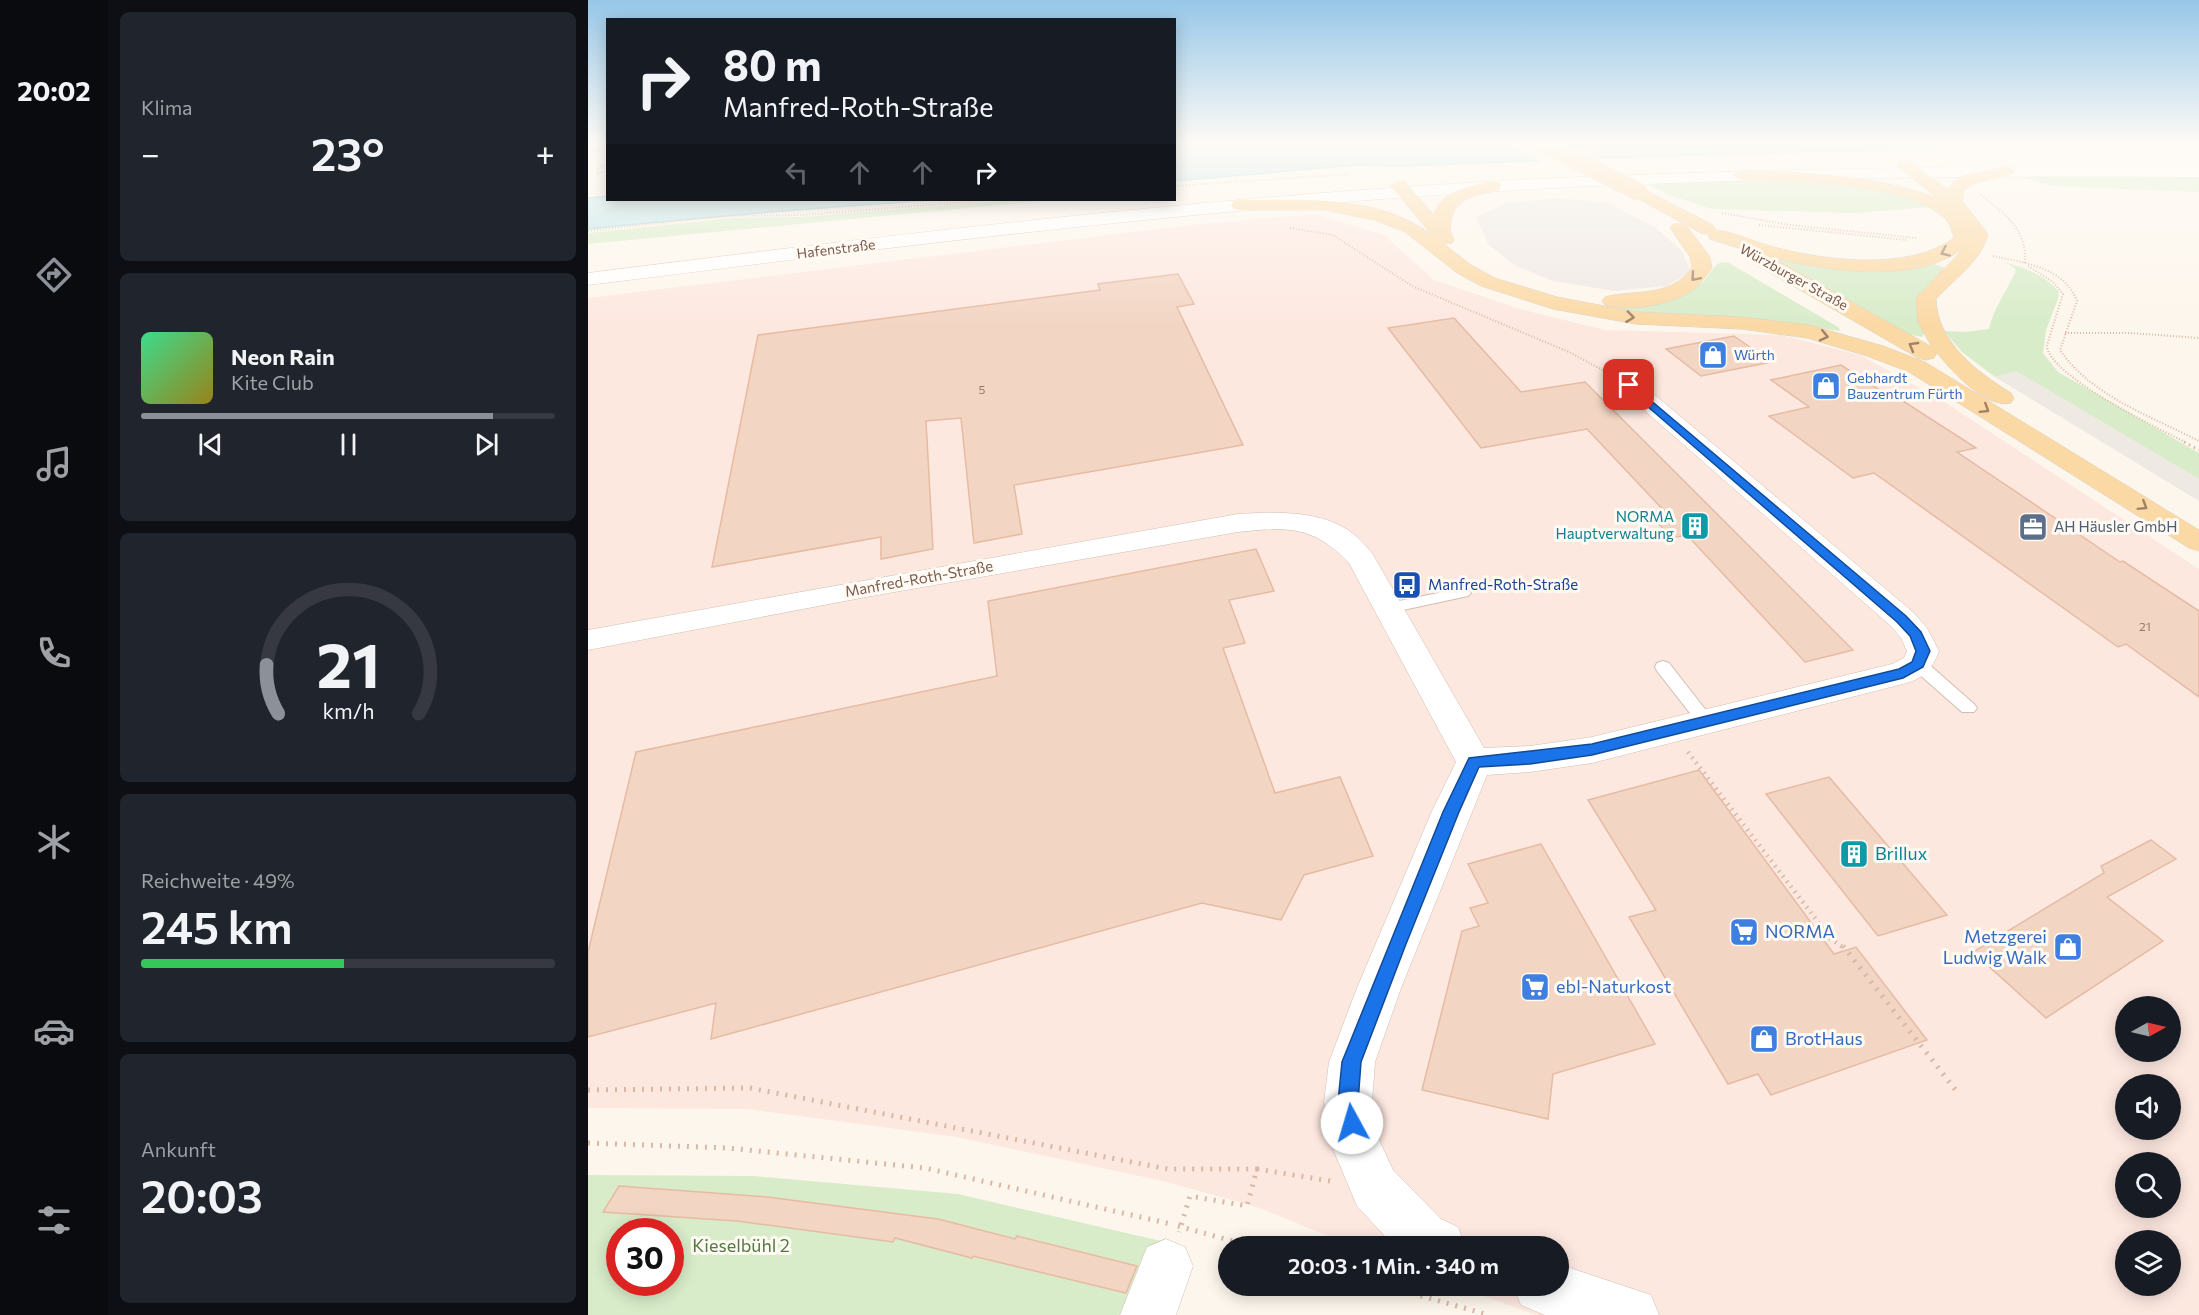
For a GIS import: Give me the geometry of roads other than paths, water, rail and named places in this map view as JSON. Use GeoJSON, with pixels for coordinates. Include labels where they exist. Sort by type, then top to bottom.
{"type":"FeatureCollection","features":[{"type":"Feature","properties":{"kind":"main road","name":"Hafenstraße"},"geometry":{"type":"LineString","coordinates":[[588,271],[1097,212],[1208,203]]}},
{"type":"Feature","properties":{"kind":"main road","name":"Hafenstraße"},"geometry":{"type":"LineString","coordinates":[[588,279],[930,237],[1255,203]]}},
{"type":"Feature","properties":{"kind":"main road"},"geometry":{"type":"LineString","coordinates":[[1391,203],[1411,228],[1464,269],[1488,282],[1526,296],[1581,309],[1636,318],[1741,323],[1799,330],[1835,338],[1917,367],[2199,542]]}},
{"type":"Feature","properties":{"kind":"main road"},"geometry":{"type":"LineString","coordinates":[[1414,203],[1461,256],[1507,281],[1557,297],[1616,301],[1658,296],[1682,289],[1696,280],[1702,268],[1700,256],[1679,228]]}},
{"type":"Feature","properties":{"kind":"main road"},"geometry":{"type":"LineString","coordinates":[[1441,235],[1440,216],[1443,207],[1448,203]]}},
{"type":"Feature","properties":{"kind":"main road","name":"Würzburger Straße"},"geometry":{"type":"LineString","coordinates":[[1633,203],[1917,367]]}},
{"type":"Feature","properties":{"kind":"main road","name":"Würzburger Straße"},"geometry":{"type":"LineString","coordinates":[[1669,203],[1721,223],[1827,295],[1982,386]]}},
{"type":"Feature","properties":{"kind":"main road"},"geometry":{"type":"LineString","coordinates":[[1721,223],[1772,252],[1818,261],[1864,264],[1927,259],[1957,247],[1964,239],[1963,230],[1957,219],[1931,203]]}},
{"type":"Feature","properties":{"kind":"main road"},"geometry":{"type":"LineString","coordinates":[[1954,203],[1976,228],[1979,234],[1978,246],[1926,298],[1926,312],[1930,326],[1939,343],[1982,386],[2199,516]]}},
{"type":"Feature","properties":{"kind":"main road"},"geometry":{"type":"LineString","coordinates":[[1240,205],[1336,206],[1366,212],[1411,228]]}},
{"type":"Feature","properties":{"kind":"main road"},"geometry":{"type":"LineString","coordinates":[[1420,1236],[1375,1188],[1356,1144],[1348,1102],[1352,1062],[1392,955],[1474,762],[1530,759],[1592,750],[1706,722],[1903,673],[1918,664],[1923,651],[1916,635],[1902,619],[1629,385]]}},
{"type":"Feature","properties":{"kind":"main road","name":"Manfred-Roth-Straße"},"geometry":{"type":"LineString","coordinates":[[588,640],[866,588],[1238,523],[1267,520],[1312,525],[1339,537],[1362,559],[1474,762]]}},
{"type":"Feature","properties":{"kind":"main road"},"geometry":{"type":"LineString","coordinates":[[1148,1315],[1173,1246]]}},
{"type":"Feature","properties":{"kind":"main road"},"geometry":{"type":"LineString","coordinates":[[1569,1295],[1631,1315]]}},
{"type":"Feature","properties":{"kind":"lane"},"geometry":{"type":"LineString","coordinates":[[1389,608],[1463,593]]}},
{"type":"Feature","properties":{"kind":"lane"},"geometry":{"type":"LineString","coordinates":[[1918,664],[1968,708]]}},
{"type":"Feature","properties":{"kind":"lane"},"geometry":{"type":"LineString","coordinates":[[1663,667],[1706,722]]}},
{"type":"Feature","properties":{"kind":"water"},"geometry":{"type":"Polygon","coordinates":[[[588,203],[887,203],[760,213],[588,229],[588,203]]]}},
{"type":"Feature","properties":{"kind":"place","name":"Würth"},"geometry":{"type":"Point","coordinates":[1713,355]}},
{"type":"Feature","properties":{"kind":"place","name":"Gebhardt Bauzentrum Fürth"},"geometry":{"type":"Point","coordinates":[1826,386]}},
{"type":"Feature","properties":{"kind":"place","name":"NORMA Hauptverwaltung"},"geometry":{"type":"Point","coordinates":[1695,526]}},
{"type":"Feature","properties":{"kind":"place","name":"AH Häusler GmbH"},"geometry":{"type":"Point","coordinates":[2033,527]}},
{"type":"Feature","properties":{"kind":"place","name":"Manfred-Roth-Straße"},"geometry":{"type":"Point","coordinates":[1407,585]}},
{"type":"Feature","properties":{"kind":"place","name":"Brillux"},"geometry":{"type":"Point","coordinates":[1854,854]}},
{"type":"Feature","properties":{"kind":"place","name":"NORMA"},"geometry":{"type":"Point","coordinates":[1744,932]}},
{"type":"Feature","properties":{"kind":"place","name":"Metzgerei Ludwig Walk"},"geometry":{"type":"Point","coordinates":[2068,947]}},
{"type":"Feature","properties":{"kind":"place","name":"ebl-Naturkost"},"geometry":{"type":"Point","coordinates":[1535,987]}},
{"type":"Feature","properties":{"kind":"place","name":"BrotHaus"},"geometry":{"type":"Point","coordinates":[1764,1039]}},
{"type":"Feature","properties":{"kind":"park label","name":"Kieselbühl 2"},"geometry":{"type":"Point","coordinates":[741,1246]}}]}
